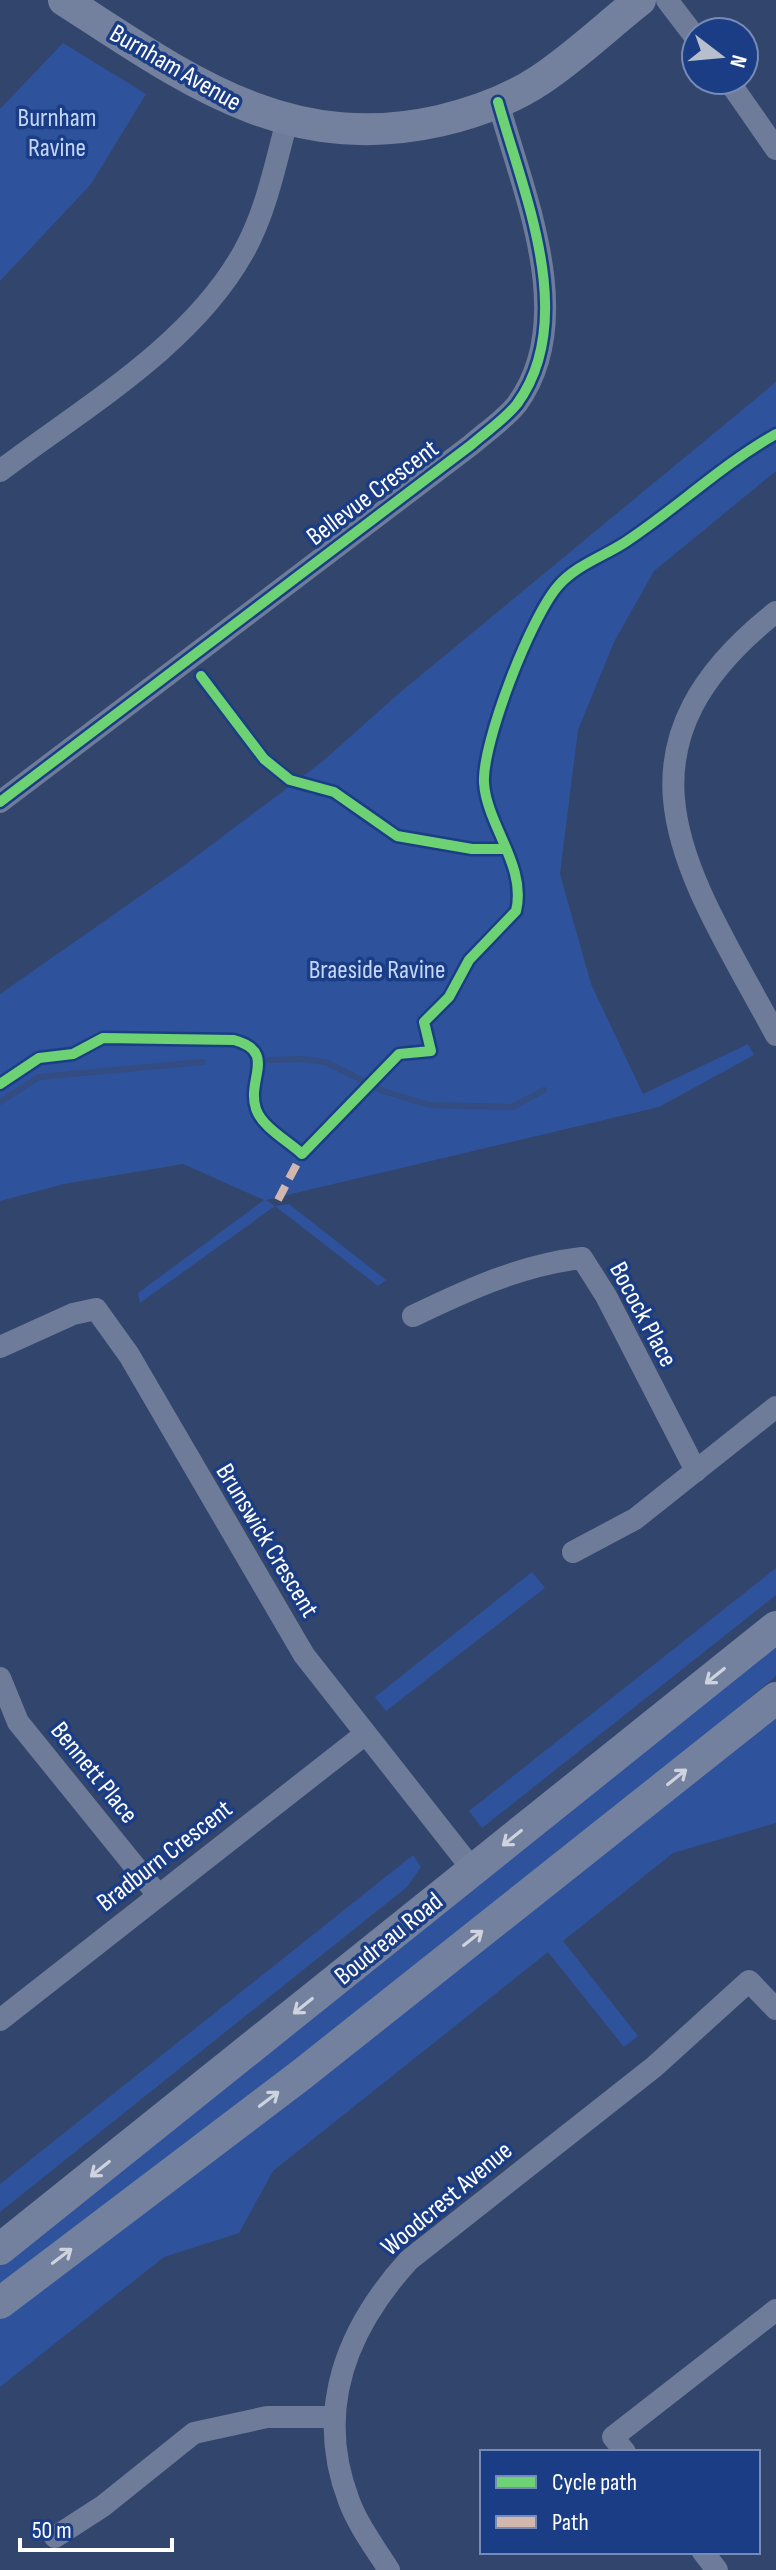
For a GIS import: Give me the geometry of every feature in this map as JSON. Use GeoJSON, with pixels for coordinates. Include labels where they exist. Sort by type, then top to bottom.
{"type":"FeatureCollection","features":[{"type":"Feature","properties":{"kind":"main road","name":"Burnham Avenue"},"geometry":{"type":"LineString","coordinates":[[64,0],[204,88],[287,121],[341,129],[396,128],[448,118],[498,102],[540,80],[640,0]]}},
{"type":"Feature","properties":{"kind":"main road","name":"Boudreau Road"},"geometry":{"type":"LineString","coordinates":[[0,2249],[776,1627]]}},
{"type":"Feature","properties":{"kind":"main road","name":"Boudreau Road"},"geometry":{"type":"LineString","coordinates":[[0,2303],[301,2075],[776,1698]]}},
{"type":"Feature","properties":{"kind":"street"},"geometry":{"type":"LineString","coordinates":[[667,0],[680,17]]}},
{"type":"Feature","properties":{"kind":"street"},"geometry":{"type":"LineString","coordinates":[[739,96],[776,149]]}},
{"type":"Feature","properties":{"kind":"street","name":"Bellevue Crescent"},"geometry":{"type":"LineString","coordinates":[[0,802],[471,445],[515,407],[540,357],[547,305],[529,216],[498,102]]}},
{"type":"Feature","properties":{"kind":"street"},"geometry":{"type":"LineString","coordinates":[[0,471],[151,357],[209,303],[255,229],[287,121]]}},
{"type":"Feature","properties":{"kind":"street"},"geometry":{"type":"LineString","coordinates":[[776,612],[727,655],[699,693],[681,736],[674,782],[677,830],[691,877],[776,1035]]}},
{"type":"Feature","properties":{"kind":"street","name":"Bocock Place"},"geometry":{"type":"LineString","coordinates":[[413,1316],[475,1286],[549,1262],[582,1258],[606,1296],[696,1471]]}},
{"type":"Feature","properties":{"kind":"street","name":"Brunswick Crescent"},"geometry":{"type":"LineString","coordinates":[[0,1347],[73,1314],[96,1309],[129,1355],[304,1655],[473,1870]]}},
{"type":"Feature","properties":{"kind":"street"},"geometry":{"type":"LineString","coordinates":[[573,1552],[635,1519],[776,1407]]}},
{"type":"Feature","properties":{"kind":"street","name":"Bennett Place"},"geometry":{"type":"LineString","coordinates":[[0,1678],[18,1722],[158,1895]]}},
{"type":"Feature","properties":{"kind":"street","name":"Bradburn Crescent"},"geometry":{"type":"LineString","coordinates":[[0,2020],[364,1735]]}},
{"type":"Feature","properties":{"kind":"street","name":"Woodcrest Avenue"},"geometry":{"type":"LineString","coordinates":[[389,2570],[350,2504],[336,2451],[333,2417],[352,2343],[362,2319],[409,2260],[654,2067],[749,1981],[776,2009]]}},
{"type":"Feature","properties":{"kind":"street"},"geometry":{"type":"LineString","coordinates":[[623,2450],[613,2437],[776,2310]]}},
{"type":"Feature","properties":{"kind":"street"},"geometry":{"type":"LineString","coordinates":[[55,2537],[103,2506],[194,2433],[232,2422],[267,2417],[333,2417]]}},
{"type":"Feature","properties":{"kind":"street"},"geometry":{"type":"LineString","coordinates":[[705,2554],[717,2570]]}},
{"type":"Feature","properties":{"kind":"green space","name":"Burnham Ravine"},"geometry":{"type":"Polygon","coordinates":[[[63,43],[146,94],[91,184],[0,281],[0,109],[63,43]]]}},
{"type":"Feature","properties":{"kind":"green space","name":"Braeside Ravine"},"geometry":{"type":"Polygon","coordinates":[[[776,382],[776,471],[654,571],[614,642],[578,730],[560,874],[591,984],[643,1094],[748,1044],[754,1055],[659,1107],[266,1200],[275,1206],[140,1303],[138,1293],[264,1200],[183,1164],[64,1184],[0,1201],[0,994],[186,864],[323,761],[397,695],[776,382]]]}},
{"type":"Feature","properties":{"kind":"green space"},"geometry":{"type":"Polygon","coordinates":[[[289,1204],[386,1280],[378,1286],[275,1206],[289,1204]]]}},
{"type":"Feature","properties":{"kind":"green space"},"geometry":{"type":"Polygon","coordinates":[[[776,1568],[776,1595],[482,1828],[469,1811],[776,1568]]]}},
{"type":"Feature","properties":{"kind":"green space"},"geometry":{"type":"Polygon","coordinates":[[[532,1572],[545,1588],[386,1711],[375,1697],[532,1572]]]}},
{"type":"Feature","properties":{"kind":"green space"},"geometry":{"type":"Polygon","coordinates":[[[776,1644],[776,1676],[392,1986],[0,2286],[0,2260],[776,1644]]]}},
{"type":"Feature","properties":{"kind":"green space"},"geometry":{"type":"Polygon","coordinates":[[[776,1713],[776,1823],[673,1853],[563,1941],[638,2036],[624,2047],[548,1952],[273,2171],[239,2233],[164,2257],[0,2387],[0,2315],[776,1713]]]}},
{"type":"Feature","properties":{"kind":"green space"},"geometry":{"type":"Polygon","coordinates":[[[413,1855],[421,1867],[407,1887],[0,2212],[0,2184],[413,1855]]]}},
{"type":"Feature","properties":{"kind":"waterway"},"geometry":{"type":"LineString","coordinates":[[269,1060],[326,1062],[383,1091],[429,1105],[512,1107],[544,1090]]}},
{"type":"Feature","properties":{"kind":"waterway"},"geometry":{"type":"LineString","coordinates":[[0,1102],[39,1077],[203,1062]]}},
{"type":"Feature","properties":{"kind":"marked path"},"geometry":{"type":"LineString","coordinates":[[278,1200],[302,1154]]}},
{"type":"Feature","properties":{"kind":"cycle path"},"geometry":{"type":"LineString","coordinates":[[0,802],[471,445],[517,404],[535,370],[544,334],[545,295],[531,215],[498,102]]}},
{"type":"Feature","properties":{"kind":"cycle path"},"geometry":{"type":"LineString","coordinates":[[0,1084],[39,1058],[73,1054],[103,1038],[234,1040],[247,1045],[258,1059],[254,1098],[259,1116],[302,1154],[399,1054],[431,1051],[424,1022],[449,997],[469,960],[516,911],[516,878],[487,799],[485,764],[510,681],[547,602],[572,573],[624,543],[736,459],[776,434]]}},
{"type":"Feature","properties":{"kind":"cycle path"},"geometry":{"type":"LineString","coordinates":[[201,676],[264,759],[290,780],[334,792],[397,836],[472,849],[506,849]]}}]}
